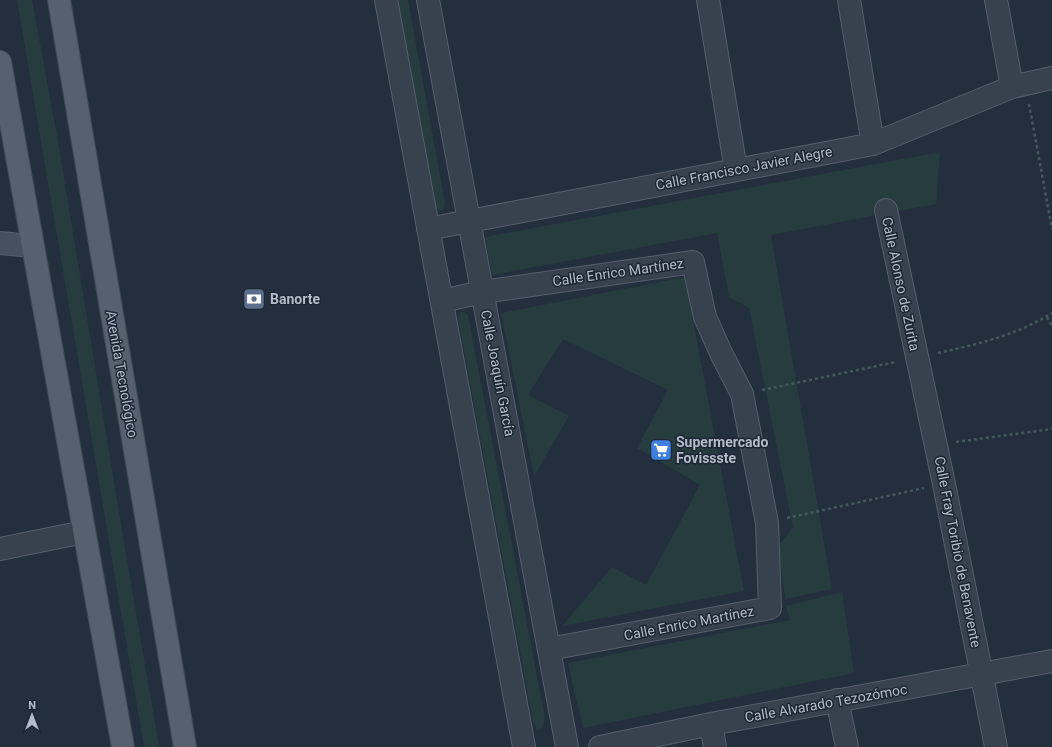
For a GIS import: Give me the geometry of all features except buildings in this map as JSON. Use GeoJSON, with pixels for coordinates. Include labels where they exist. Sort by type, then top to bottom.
{"type":"FeatureCollection","features":[{"type":"Feature","properties":{"kind":"main road","name":"Avenida Tecnológico"},"geometry":{"type":"LineString","coordinates":[[59,0],[185,747]]}},
{"type":"Feature","properties":{"kind":"main road"},"geometry":{"type":"LineString","coordinates":[[0,62],[123,747]]}},
{"type":"Feature","properties":{"kind":"main road"},"geometry":{"type":"LineString","coordinates":[[0,243],[32,246]]}},
{"type":"Feature","properties":{"kind":"street"},"geometry":{"type":"LineString","coordinates":[[386,0],[524,747]]}},
{"type":"Feature","properties":{"kind":"street","name":"Calle Joaquín García"},"geometry":{"type":"LineString","coordinates":[[428,0],[567,747]]}},
{"type":"Feature","properties":{"kind":"street"},"geometry":{"type":"LineString","coordinates":[[708,0],[736,170]]}},
{"type":"Feature","properties":{"kind":"street"},"geometry":{"type":"LineString","coordinates":[[848,0],[873,144]]}},
{"type":"Feature","properties":{"kind":"street"},"geometry":{"type":"LineString","coordinates":[[996,0],[1019,86]]}},
{"type":"Feature","properties":{"kind":"street","name":"Calle Francisco Javier Alegre"},"geometry":{"type":"LineString","coordinates":[[428,229],[873,144],[1019,86],[1052,78]]}},
{"type":"Feature","properties":{"kind":"street","name":"Calle Alonso de Zurita"},"geometry":{"type":"LineString","coordinates":[[886,210],[917,358]]}},
{"type":"Feature","properties":{"kind":"street","name":"Calle Enrico Martínez"},"geometry":{"type":"LineString","coordinates":[[442,301],[482,292],[693,262],[705,317],[742,394],[767,523],[770,608],[549,649]]}},
{"type":"Feature","properties":{"kind":"street","name":"Calle Fray Toribio de Benavente"},"geometry":{"type":"LineString","coordinates":[[917,358],[944,484],[996,747]]}},
{"type":"Feature","properties":{"kind":"street"},"geometry":{"type":"LineString","coordinates":[[0,549],[84,532]]}},
{"type":"Feature","properties":{"kind":"street","name":"Calle Alvarado Tezozómoc"},"geometry":{"type":"LineString","coordinates":[[600,747],[837,700],[1052,661]]}},
{"type":"Feature","properties":{"kind":"street"},"geometry":{"type":"LineString","coordinates":[[837,700],[846,747]]}},
{"type":"Feature","properties":{"kind":"street"},"geometry":{"type":"LineString","coordinates":[[711,724],[715,747]]}},
{"type":"Feature","properties":{"kind":"path"},"geometry":{"type":"LineString","coordinates":[[1019,86],[1052,229]]}},
{"type":"Feature","properties":{"kind":"path"},"geometry":{"type":"LineString","coordinates":[[1047,317],[1052,326]]}},
{"type":"Feature","properties":{"kind":"path"},"geometry":{"type":"LineString","coordinates":[[936,445],[1052,428]]}},
{"type":"Feature","properties":{"kind":"path"},"geometry":{"type":"LineString","coordinates":[[767,523],[944,484]]}},
{"type":"Feature","properties":{"kind":"green space"},"geometry":{"type":"Polygon","coordinates":[[[17,0],[32,0],[57,136],[159,747],[144,747],[17,0]]]}},
{"type":"Feature","properties":{"kind":"green space"},"geometry":{"type":"Polygon","coordinates":[[[396,0],[408,0],[445,203],[443,211],[435,208],[396,0]]]}},
{"type":"Feature","properties":{"kind":"green space"},"geometry":{"type":"Polygon","coordinates":[[[940,152],[936,204],[771,235],[832,589],[785,599],[778,546],[793,528],[749,308],[729,297],[717,233],[492,275],[485,237],[940,152]]]}},
{"type":"Feature","properties":{"kind":"green space"},"geometry":{"type":"Polygon","coordinates":[[[685,277],[744,591],[562,626],[612,567],[646,585],[700,485],[637,448],[668,390],[563,339],[528,395],[569,416],[534,476],[501,313],[685,277]]]}},
{"type":"Feature","properties":{"kind":"green space"},"geometry":{"type":"Polygon","coordinates":[[[460,312],[465,312],[468,315],[545,718],[543,728],[537,729],[533,721],[458,318],[460,312]]]}},
{"type":"Feature","properties":{"kind":"green space"},"geometry":{"type":"Polygon","coordinates":[[[842,592],[854,673],[583,728],[568,663],[790,620],[786,606],[842,592]]]}},
{"type":"Feature","properties":{"kind":"place","name":"Banorte"},"geometry":{"type":"Point","coordinates":[254,299]}},
{"type":"Feature","properties":{"kind":"place","name":"Supermercado Fovissste"},"geometry":{"type":"Point","coordinates":[661,450]}}]}
